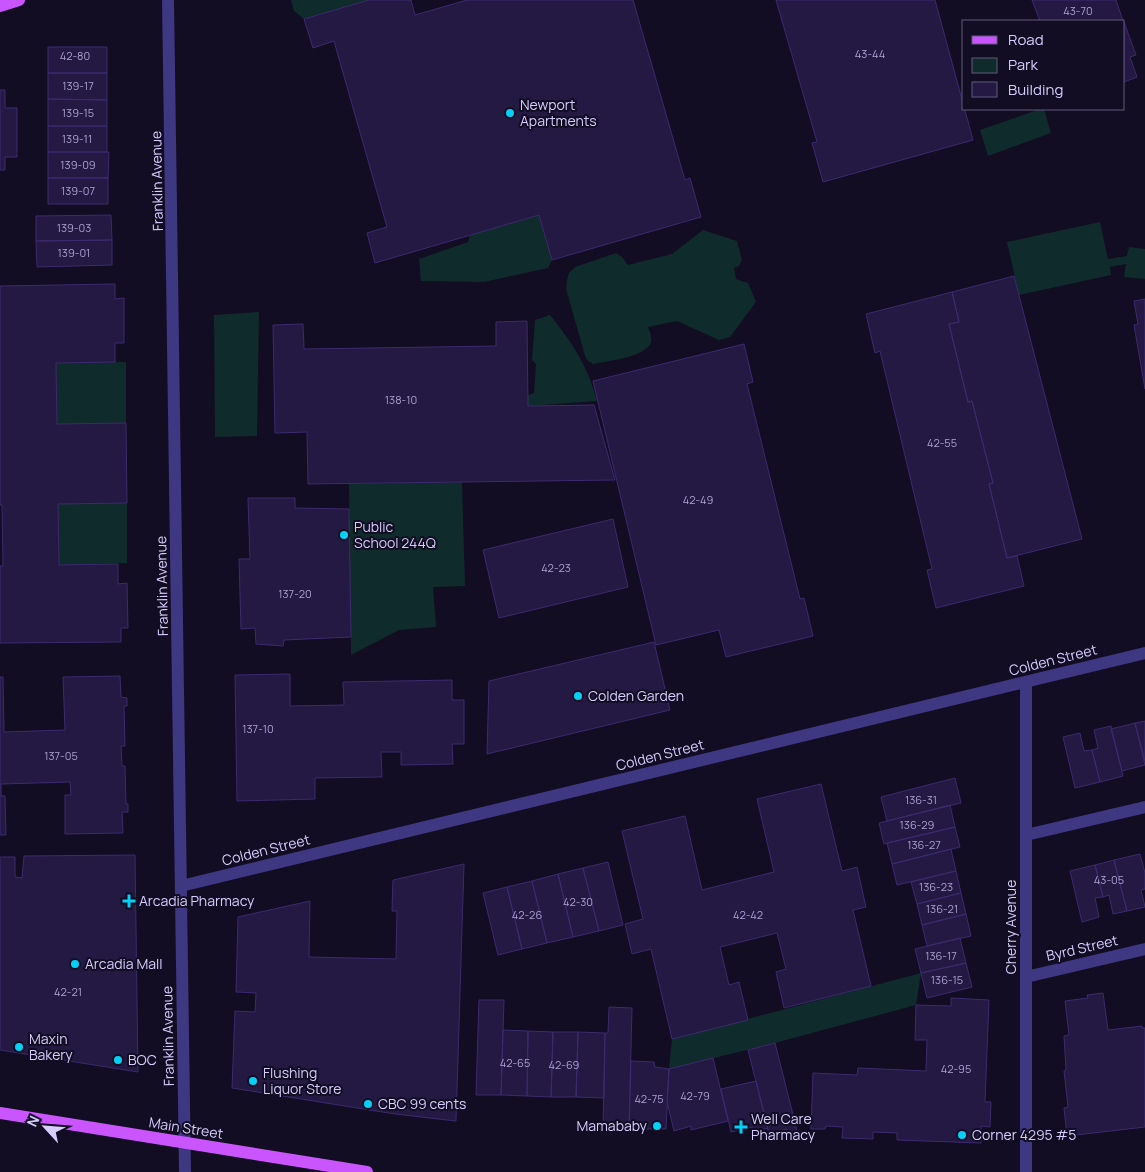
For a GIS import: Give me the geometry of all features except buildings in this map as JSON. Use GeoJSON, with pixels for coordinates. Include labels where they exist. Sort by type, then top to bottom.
{"type":"FeatureCollection","features":[{"type":"Feature","properties":{"kind":"main road"},"geometry":{"type":"LineString","coordinates":[[0,6],[19,0]]}},
{"type":"Feature","properties":{"kind":"main road","name":"Main Street"},"geometry":{"type":"LineString","coordinates":[[0,1113],[368,1172]]}},
{"type":"Feature","properties":{"kind":"street","name":"Franklin Avenue"},"geometry":{"type":"LineString","coordinates":[[168,0],[185,1172]]}},
{"type":"Feature","properties":{"kind":"street","name":"Colden Street"},"geometry":{"type":"LineString","coordinates":[[181,886],[1145,653]]}},
{"type":"Feature","properties":{"kind":"street","name":"Cherry Avenue"},"geometry":{"type":"LineString","coordinates":[[1026,682],[1026,1172]]}},
{"type":"Feature","properties":{"kind":"street"},"geometry":{"type":"LineString","coordinates":[[1026,835],[1145,807]]}},
{"type":"Feature","properties":{"kind":"street","name":"Byrd Street"},"geometry":{"type":"LineString","coordinates":[[1026,977],[1145,949]]}},
{"type":"Feature","properties":{"kind":"green space"},"geometry":{"type":"Polygon","coordinates":[[[291,0],[369,0],[304,19],[294,11],[291,0]]]}},
{"type":"Feature","properties":{"kind":"green space"},"geometry":{"type":"Polygon","coordinates":[[[1037,110],[1044,110],[1051,133],[988,156],[980,130],[1037,110]]]}},
{"type":"Feature","properties":{"kind":"green space"},"geometry":{"type":"Polygon","coordinates":[[[539,215],[552,260],[548,268],[484,282],[421,281],[419,259],[468,242],[470,235],[539,215]]]}},
{"type":"Feature","properties":{"kind":"green space"},"geometry":{"type":"Polygon","coordinates":[[[1100,222],[1108,259],[1127,256],[1129,247],[1145,249],[1145,279],[1124,277],[1126,264],[1110,267],[1111,275],[1019,295],[1007,242],[1100,222]]]}},
{"type":"Feature","properties":{"kind":"green space"},"geometry":{"type":"Polygon","coordinates":[[[703,230],[737,241],[742,260],[739,266],[734,268],[736,279],[748,283],[756,302],[730,337],[719,340],[677,321],[648,327],[651,334],[651,342],[648,347],[635,355],[593,364],[586,359],[566,289],[569,273],[575,267],[616,253],[628,265],[672,254],[703,230]]]}},
{"type":"Feature","properties":{"kind":"green space"},"geometry":{"type":"Polygon","coordinates":[[[259,312],[257,436],[215,437],[214,315],[259,312]]]}},
{"type":"Feature","properties":{"kind":"green space"},"geometry":{"type":"Polygon","coordinates":[[[550,315],[566,335],[579,356],[594,389],[597,401],[528,406],[528,395],[534,393],[536,364],[532,360],[535,320],[550,315]]]}},
{"type":"Feature","properties":{"kind":"green space"},"geometry":{"type":"Polygon","coordinates":[[[126,362],[126,423],[57,424],[56,363],[126,362]]]}},
{"type":"Feature","properties":{"kind":"green space"},"geometry":{"type":"Polygon","coordinates":[[[462,482],[465,586],[433,587],[436,627],[399,630],[351,655],[349,484],[462,482]]]}},
{"type":"Feature","properties":{"kind":"green space"},"geometry":{"type":"Polygon","coordinates":[[[127,503],[127,563],[59,565],[58,504],[127,503]]]}},
{"type":"Feature","properties":{"kind":"green space"},"geometry":{"type":"Polygon","coordinates":[[[921,973],[916,1005],[669,1069],[672,1039],[921,973]]]}},
{"type":"Feature","properties":{"kind":"place","name":"Newport Apartments"},"geometry":{"type":"Point","coordinates":[510,113]}},
{"type":"Feature","properties":{"kind":"place","name":"Public School 244Q"},"geometry":{"type":"Point","coordinates":[344,535]}},
{"type":"Feature","properties":{"kind":"place","name":"Colden Garden"},"geometry":{"type":"Point","coordinates":[578,696]}},
{"type":"Feature","properties":{"kind":"place","name":"Arcadia Pharmacy"},"geometry":{"type":"Point","coordinates":[129,901]}},
{"type":"Feature","properties":{"kind":"place","name":"Arcadia Mall"},"geometry":{"type":"Point","coordinates":[75,964]}},
{"type":"Feature","properties":{"kind":"place","name":"Maxin Bakery"},"geometry":{"type":"Point","coordinates":[19,1047]}},
{"type":"Feature","properties":{"kind":"place","name":"BOC"},"geometry":{"type":"Point","coordinates":[118,1060]}},
{"type":"Feature","properties":{"kind":"place","name":"Flushing Liquor Store"},"geometry":{"type":"Point","coordinates":[253,1081]}},
{"type":"Feature","properties":{"kind":"place","name":"CBC 99 cents"},"geometry":{"type":"Point","coordinates":[368,1104]}},
{"type":"Feature","properties":{"kind":"place","name":"Mamababy"},"geometry":{"type":"Point","coordinates":[657,1126]}},
{"type":"Feature","properties":{"kind":"place","name":"Well Care Pharmacy"},"geometry":{"type":"Point","coordinates":[741,1127]}},
{"type":"Feature","properties":{"kind":"place","name":"Corner 4295 #5"},"geometry":{"type":"Point","coordinates":[962,1135]}}]}
